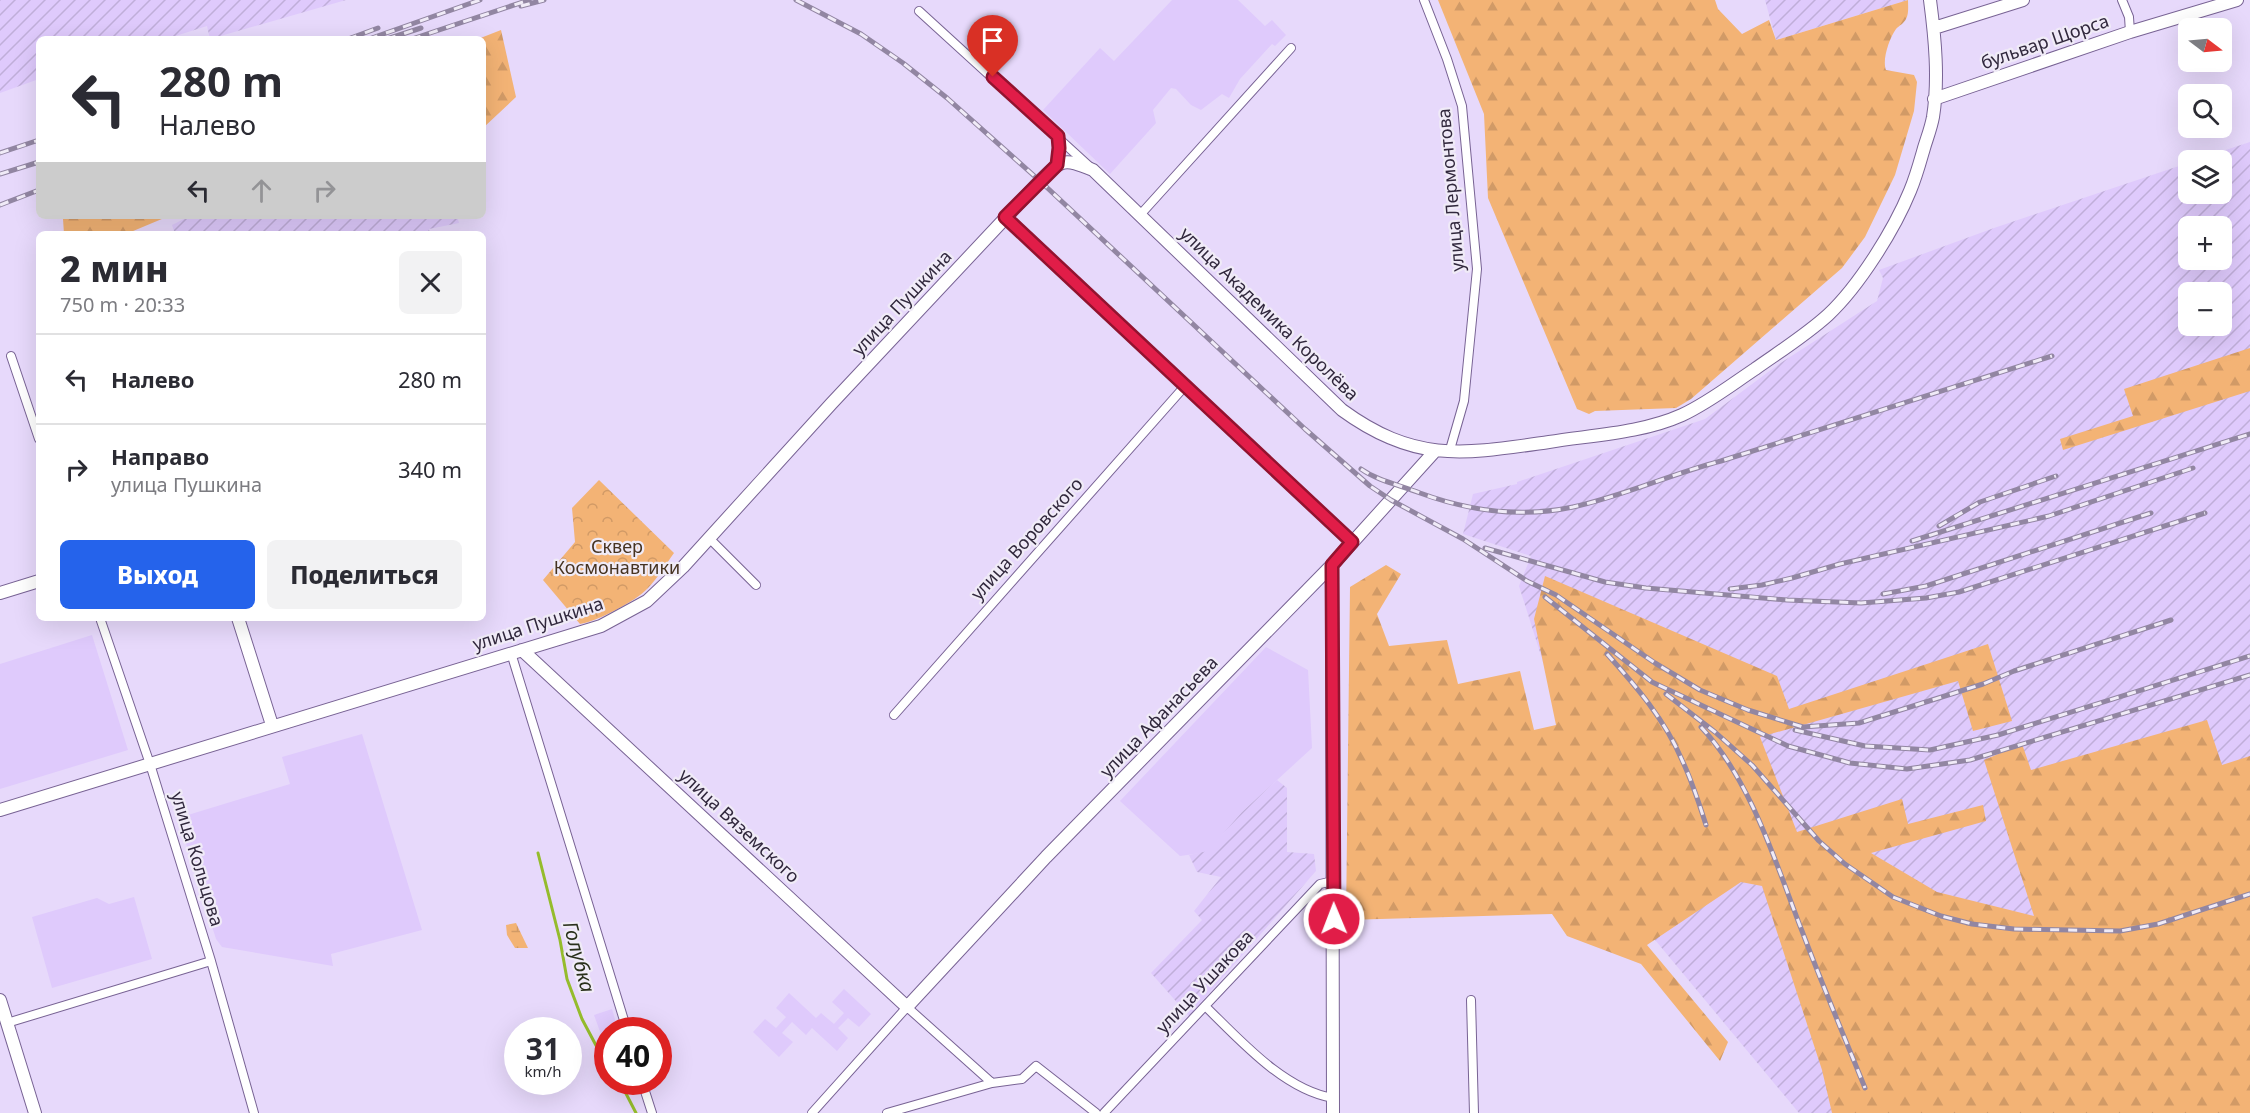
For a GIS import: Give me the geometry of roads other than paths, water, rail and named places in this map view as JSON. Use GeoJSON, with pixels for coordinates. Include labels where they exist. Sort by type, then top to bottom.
{"type":"FeatureCollection","features":[{"type":"Feature","properties":{"kind":"main road"},"geometry":{"type":"LineString","coordinates":[[1930,0],[1936,70],[1934,99]]}},
{"type":"Feature","properties":{"kind":"main road"},"geometry":{"type":"LineString","coordinates":[[1934,28],[2023,0]]}},
{"type":"Feature","properties":{"kind":"main road","name":"бульвар Щорса"},"geometry":{"type":"LineString","coordinates":[[1934,99],[2130,32],[2237,0]]}},
{"type":"Feature","properties":{"kind":"main road","name":"улица Академика Королёва"},"geometry":{"type":"LineString","coordinates":[[1093,170],[1342,410],[1377,432],[1405,444],[1449,453],[1478,452],[1619,431],[1681,415],[1711,399],[1828,315],[1877,252],[1913,185],[1933,118],[1934,99]]}},
{"type":"Feature","properties":{"kind":"main road"},"geometry":{"type":"LineString","coordinates":[[1057,165],[1070,161],[1093,170]]}},
{"type":"Feature","properties":{"kind":"main road","name":"улица Пушкина"},"geometry":{"type":"LineString","coordinates":[[0,810],[601,626],[647,601],[710,539],[831,404],[1005,217],[1057,165]]}},
{"type":"Feature","properties":{"kind":"main road","name":"улица Афанасьева"},"geometry":{"type":"LineString","coordinates":[[907,1007],[1046,857],[1332,565],[1435,451]]}},
{"type":"Feature","properties":{"kind":"main road"},"geometry":{"type":"LineString","coordinates":[[1332,565],[1333,1113]]}},
{"type":"Feature","properties":{"kind":"main road"},"geometry":{"type":"LineString","coordinates":[[0,592],[36,582]]}},
{"type":"Feature","properties":{"kind":"main road"},"geometry":{"type":"LineString","coordinates":[[239,621],[272,725]]}},
{"type":"Feature","properties":{"kind":"main road","name":"улица Вяземского"},"geometry":{"type":"LineString","coordinates":[[516,652],[907,1007]]}},
{"type":"Feature","properties":{"kind":"main road"},"geometry":{"type":"LineString","coordinates":[[3,1011],[35,1113]]}},
{"type":"Feature","properties":{"kind":"street","name":"улица Лермонтова"},"geometry":{"type":"LineString","coordinates":[[1424,0],[1448,59],[1462,106],[1477,269],[1464,401],[1449,453]]}},
{"type":"Feature","properties":{"kind":"street"},"geometry":{"type":"LineString","coordinates":[[2122,0],[2129,17],[2130,32]]}},
{"type":"Feature","properties":{"kind":"street","name":"улица Академика Королёва"},"geometry":{"type":"LineString","coordinates":[[920,11],[1093,170]]}},
{"type":"Feature","properties":{"kind":"street"},"geometry":{"type":"LineString","coordinates":[[1140,215],[1292,48]]}},
{"type":"Feature","properties":{"kind":"street"},"geometry":{"type":"LineString","coordinates":[[1057,165],[1058,136]]}},
{"type":"Feature","properties":{"kind":"street"},"geometry":{"type":"LineString","coordinates":[[1005,217],[1352,542]]}},
{"type":"Feature","properties":{"kind":"street"},"geometry":{"type":"LineString","coordinates":[[11,356],[36,430]]}},
{"type":"Feature","properties":{"kind":"street","name":"улица Воровского"},"geometry":{"type":"LineString","coordinates":[[894,715],[1185,386]]}},
{"type":"Feature","properties":{"kind":"street"},"geometry":{"type":"LineString","coordinates":[[710,539],[756,585]]}},
{"type":"Feature","properties":{"kind":"street","name":"улица Кольцова"},"geometry":{"type":"LineString","coordinates":[[101,621],[150,764],[212,961],[254,1113]]}},
{"type":"Feature","properties":{"kind":"street"},"geometry":{"type":"LineString","coordinates":[[516,652],[623,1017]]}},
{"type":"Feature","properties":{"kind":"street","name":"улица Ушакова"},"geometry":{"type":"LineString","coordinates":[[1104,1113],[1320,884],[1333,881]]}},
{"type":"Feature","properties":{"kind":"street"},"geometry":{"type":"LineString","coordinates":[[3,1011],[212,961]]}},
{"type":"Feature","properties":{"kind":"street"},"geometry":{"type":"LineString","coordinates":[[1471,1000],[1474,1113]]}},
{"type":"Feature","properties":{"kind":"street"},"geometry":{"type":"LineString","coordinates":[[1205,1006],[1256,1055],[1300,1087],[1317,1095],[1333,1098]]}},
{"type":"Feature","properties":{"kind":"street"},"geometry":{"type":"LineString","coordinates":[[812,1113],[907,1007]]}},
{"type":"Feature","properties":{"kind":"street","name":"улица Вяземского"},"geometry":{"type":"LineString","coordinates":[[907,1007],[992,1083]]}},
{"type":"Feature","properties":{"kind":"street"},"geometry":{"type":"LineString","coordinates":[[886,1113],[992,1083],[1022,1079],[1036,1066],[1096,1113]]}},
{"type":"Feature","properties":{"kind":"street"},"geometry":{"type":"LineString","coordinates":[[646,1095],[652,1113]]}},
{"type":"Feature","properties":{"kind":"waterway","name":"Голубка"},"geometry":{"type":"LineString","coordinates":[[538,853],[560,940],[567,979],[582,1019],[594,1042]]}},
{"type":"Feature","properties":{"kind":"waterway","name":"Голубка"},"geometry":{"type":"LineString","coordinates":[[627,1095],[636,1113]]}},
{"type":"Feature","properties":{"kind":"railway"},"geometry":{"type":"LineString","coordinates":[[378,36],[480,0]]}},
{"type":"Feature","properties":{"kind":"railway"},"geometry":{"type":"LineString","coordinates":[[421,36],[529,0]]}},
{"type":"Feature","properties":{"kind":"railway"},"geometry":{"type":"LineString","coordinates":[[521,6],[544,0]]}},
{"type":"Feature","properties":{"kind":"railway"},"geometry":{"type":"LineString","coordinates":[[796,0],[861,34],[903,63],[947,98],[1040,181],[1305,429],[1370,486],[1463,539],[1527,581],[1556,595],[1655,663],[1700,690],[1748,710],[1803,727],[1859,723],[1983,684],[2014,671],[2171,620]]}},
{"type":"Feature","properties":{"kind":"railway"},"geometry":{"type":"LineString","coordinates":[[356,36],[378,28]]}},
{"type":"Feature","properties":{"kind":"railway"},"geometry":{"type":"LineString","coordinates":[[396,36],[421,28]]}},
{"type":"Feature","properties":{"kind":"railway"},"geometry":{"type":"LineString","coordinates":[[0,153],[36,141]]}},
{"type":"Feature","properties":{"kind":"railway"},"geometry":{"type":"LineString","coordinates":[[0,174],[36,163]]}},
{"type":"Feature","properties":{"kind":"railway"},"geometry":{"type":"LineString","coordinates":[[0,205],[36,191]]}},
{"type":"Feature","properties":{"kind":"railway"},"geometry":{"type":"LineString","coordinates":[[1361,469],[1382,480],[1439,499],[1476,508],[1534,512],[1573,507],[2052,356]]}},
{"type":"Feature","properties":{"kind":"railway"},"geometry":{"type":"LineString","coordinates":[[1912,541],[2250,434]]}},
{"type":"Feature","properties":{"kind":"railway"},"geometry":{"type":"LineString","coordinates":[[1730,589],[1762,585],[1840,564],[2049,516],[2193,468]]}},
{"type":"Feature","properties":{"kind":"railway"},"geometry":{"type":"LineString","coordinates":[[1939,526],[1980,502],[2056,476]]}},
{"type":"Feature","properties":{"kind":"railway"},"geometry":{"type":"LineString","coordinates":[[1883,594],[1926,586],[2151,513]]}},
{"type":"Feature","properties":{"kind":"railway"},"geometry":{"type":"LineString","coordinates":[[1485,548],[1605,582],[1646,588],[1787,600],[1861,603],[1926,598],[1959,592],[2205,513]]}},
{"type":"Feature","properties":{"kind":"railway"},"geometry":{"type":"LineString","coordinates":[[1545,597],[1652,682],[1788,746],[1850,763],[1907,769],[1970,760],[2250,675]]}},
{"type":"Feature","properties":{"kind":"railway"},"geometry":{"type":"LineString","coordinates":[[1607,654],[1639,691],[1667,731],[1689,776],[1706,825]]}},
{"type":"Feature","properties":{"kind":"railway"},"geometry":{"type":"LineString","coordinates":[[1795,730],[1865,746],[1930,750],[1998,735],[2250,656]]}},
{"type":"Feature","properties":{"kind":"railway"},"geometry":{"type":"LineString","coordinates":[[1666,694],[1715,732],[1752,765],[1819,841],[1845,864],[1893,897],[1941,916],[1972,924],[2014,929],[2120,931],[2158,924],[2250,894]]}},
{"type":"Feature","properties":{"kind":"railway"},"geometry":{"type":"LineString","coordinates":[[1701,727],[1719,748],[1748,797],[1772,851],[1817,971],[1865,1088]]}},
{"type":"Feature","properties":{"kind":"park label","name":"Сквер Космонавтики"},"geometry":{"type":"Point","coordinates":[617,557]}}]}
